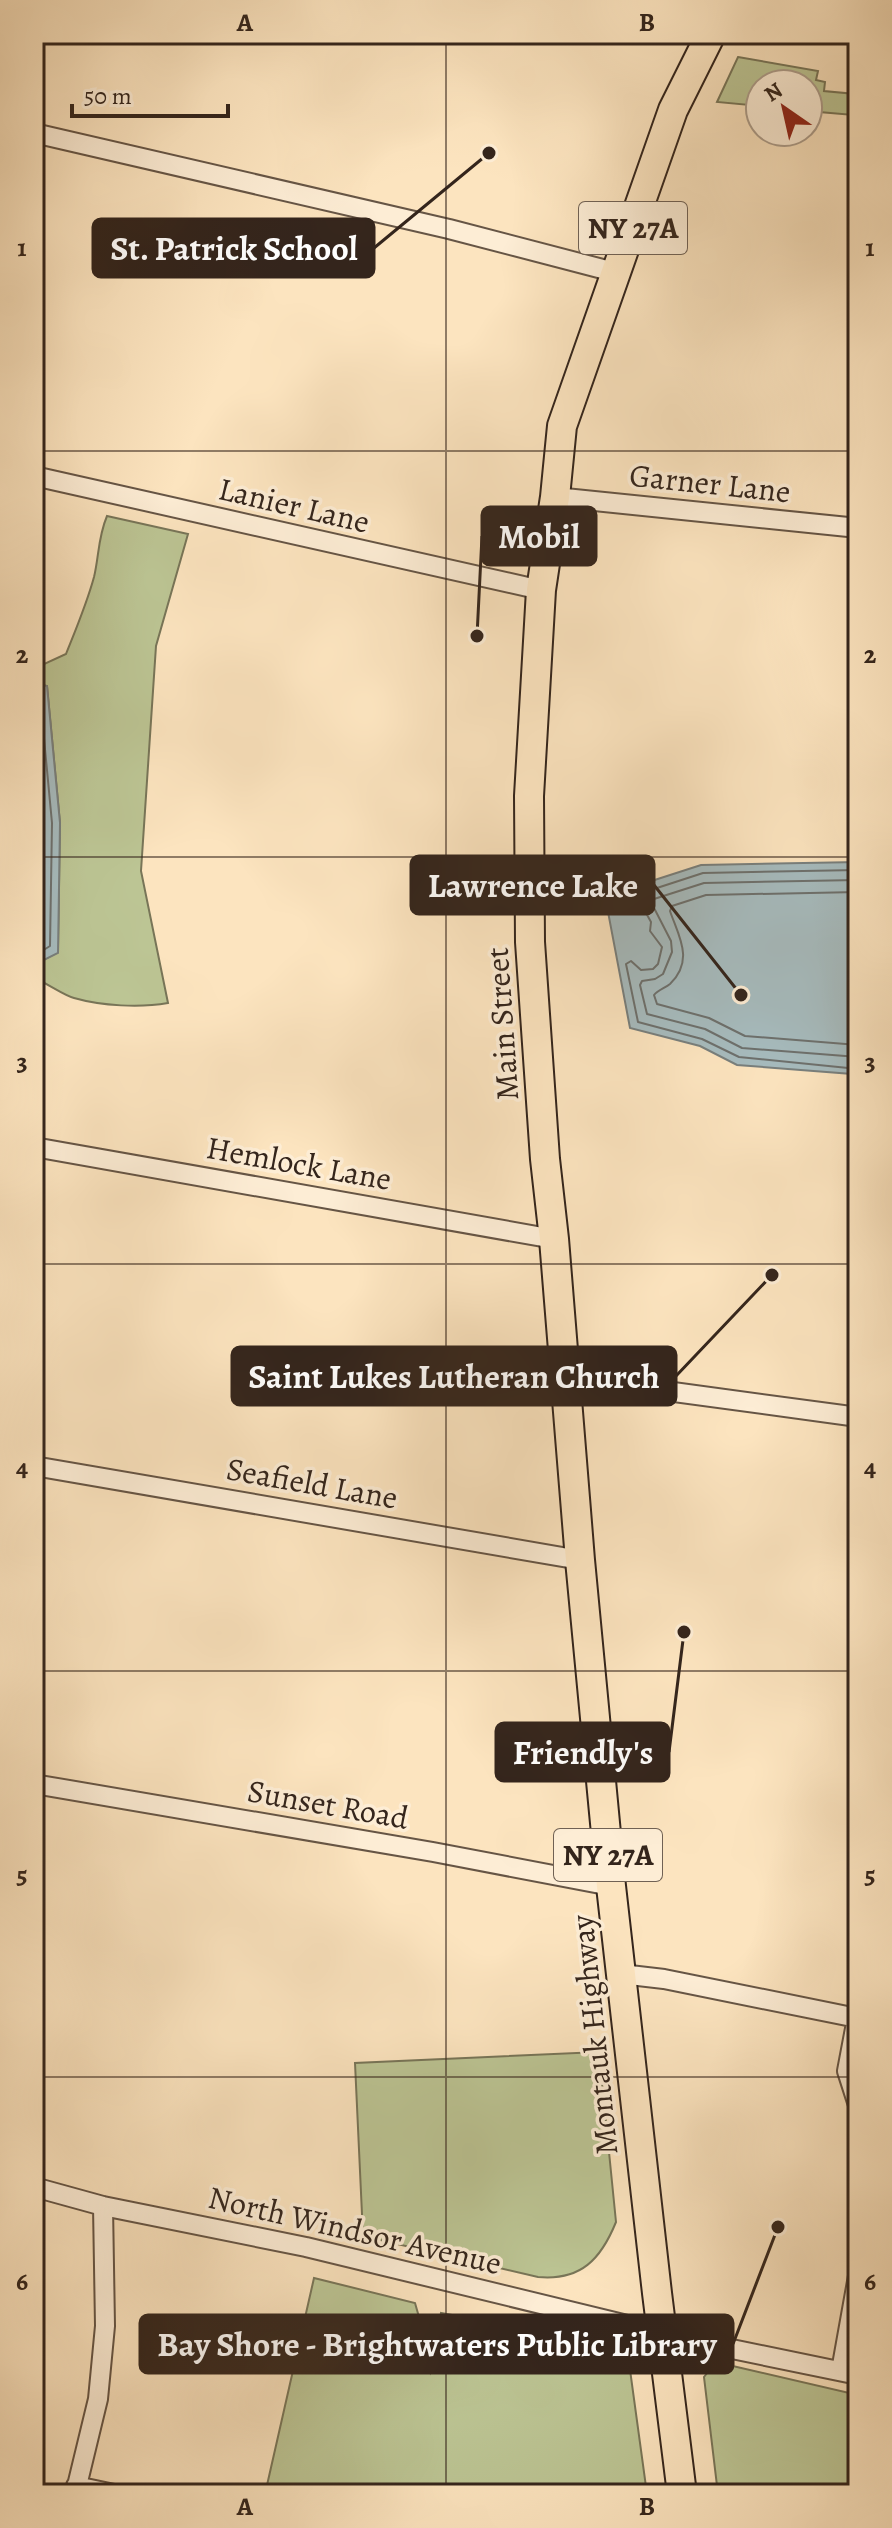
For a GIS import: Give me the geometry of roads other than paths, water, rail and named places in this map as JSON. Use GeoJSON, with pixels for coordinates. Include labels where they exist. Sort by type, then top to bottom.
{"type":"FeatureCollection","features":[{"type":"Feature","properties":{"kind":"main road","name":"NY 27A"},"geometry":{"type":"LineString","coordinates":[[618,273],[673,110],[711,34]]}},
{"type":"Feature","properties":{"kind":"main road","name":"Main Street"},"geometry":{"type":"LineString","coordinates":[[563,1377],[530,942],[529,796],[541,590],[562,426],[618,273]]}},
{"type":"Feature","properties":{"kind":"main road","name":"Montauk Highway"},"geometry":{"type":"LineString","coordinates":[[563,1377],[611,1886],[682,2494]]}},
{"type":"Feature","properties":{"kind":"street"},"geometry":{"type":"LineString","coordinates":[[34,133],[449,229],[618,273]]}},
{"type":"Feature","properties":{"kind":"street","name":"Lanier Lane"},"geometry":{"type":"LineString","coordinates":[[34,476],[541,590]]}},
{"type":"Feature","properties":{"kind":"street","name":"Garner Lane"},"geometry":{"type":"LineString","coordinates":[[555,497],[858,528]]}},
{"type":"Feature","properties":{"kind":"street","name":"Hemlock Lane"},"geometry":{"type":"LineString","coordinates":[[34,1147],[554,1239]]}},
{"type":"Feature","properties":{"kind":"street"},"geometry":{"type":"LineString","coordinates":[[563,1377],[858,1417]]}},
{"type":"Feature","properties":{"kind":"street","name":"Seafield Lane"},"geometry":{"type":"LineString","coordinates":[[34,1466],[580,1560]]}},
{"type":"Feature","properties":{"kind":"street","name":"Sunset Road"},"geometry":{"type":"LineString","coordinates":[[34,1784],[433,1852],[611,1886]]}},
{"type":"Feature","properties":{"kind":"street"},"geometry":{"type":"LineString","coordinates":[[621,1974],[664,1979],[857,2018],[847,2071],[858,2105]]}},
{"type":"Feature","properties":{"kind":"street","name":"North Windsor Avenue"},"geometry":{"type":"LineString","coordinates":[[34,2187],[103,2206],[306,2247],[693,2341],[850,2373]]}},
{"type":"Feature","properties":{"kind":"street"},"geometry":{"type":"LineString","coordinates":[[103,2206],[105,2326],[98,2399],[76,2490],[114,2494]]}},
{"type":"Feature","properties":{"kind":"street"},"geometry":{"type":"LineString","coordinates":[[850,2373],[858,2276]]}},
{"type":"Feature","properties":{"kind":"water"},"geometry":{"type":"Polygon","coordinates":[[[34,683],[47,686],[60,823],[58,953],[34,965],[34,683]]]}},
{"type":"Feature","properties":{"kind":"water"},"geometry":{"type":"Polygon","coordinates":[[[858,862],[858,1080],[852,1074],[737,1065],[700,1046],[630,1028],[605,896],[701,865],[858,862]]]}},
{"type":"Feature","properties":{"kind":"place","name":"St. Patrick School"},"geometry":{"type":"Point","coordinates":[489,153]}},
{"type":"Feature","properties":{"kind":"place","name":"Mobil"},"geometry":{"type":"Point","coordinates":[477,636]}},
{"type":"Feature","properties":{"kind":"place","name":"Lawrence Lake"},"geometry":{"type":"Point","coordinates":[741,995]}},
{"type":"Feature","properties":{"kind":"place","name":"Saint Lukes Lutheran Church"},"geometry":{"type":"Point","coordinates":[772,1275]}},
{"type":"Feature","properties":{"kind":"place","name":"Friendly's"},"geometry":{"type":"Point","coordinates":[684,1632]}},
{"type":"Feature","properties":{"kind":"place","name":"Bay Shore - Brightwaters Public Library"},"geometry":{"type":"Point","coordinates":[778,2227]}}]}
